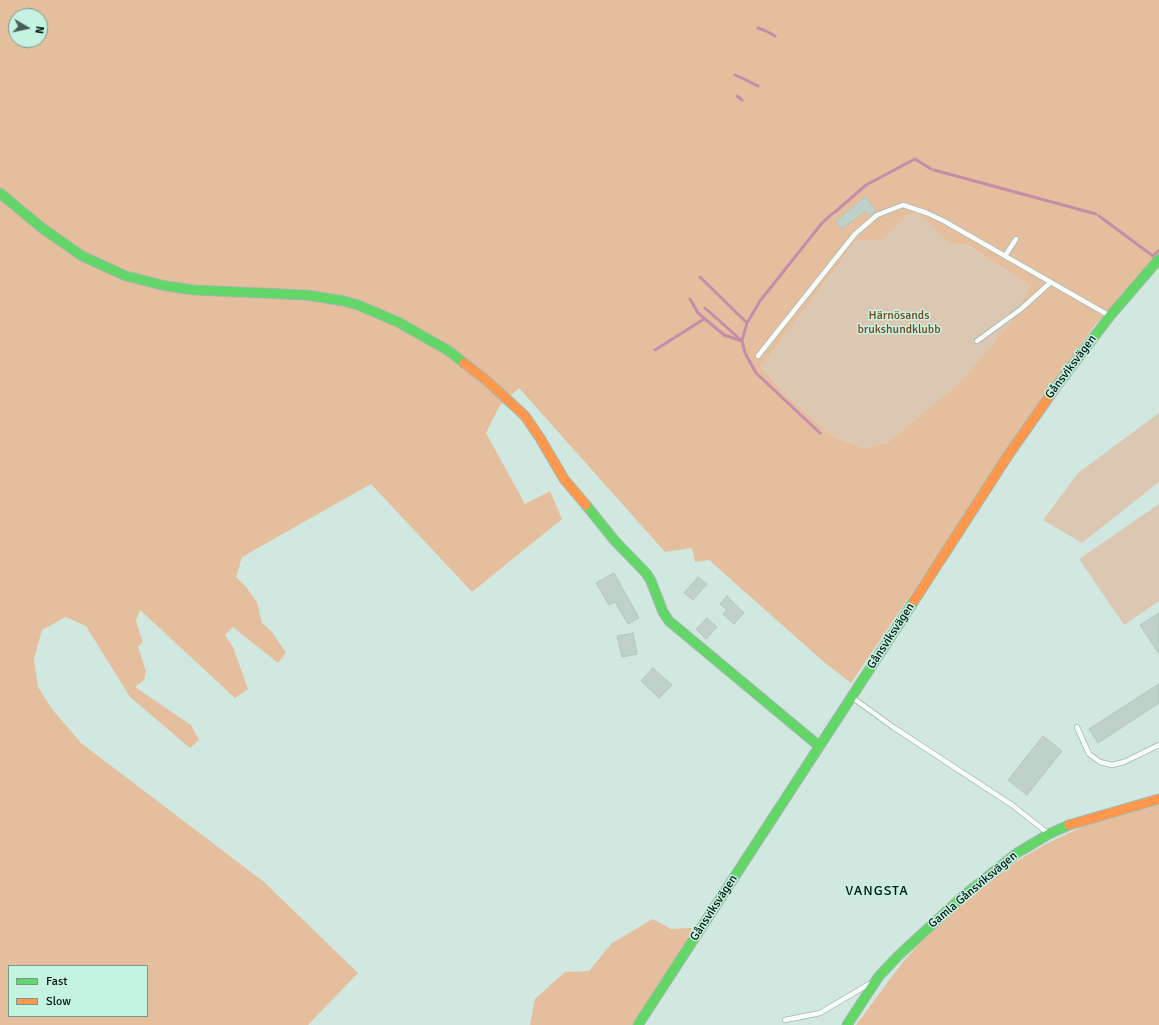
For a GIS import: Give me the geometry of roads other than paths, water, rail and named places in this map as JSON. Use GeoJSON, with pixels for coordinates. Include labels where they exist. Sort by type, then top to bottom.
{"type":"FeatureCollection","features":[{"type":"Feature","properties":{"kind":"street"},"geometry":{"type":"LineString","coordinates":[[0,193],[42,228],[82,256],[126,276],[166,286],[194,290],[306,295],[358,305],[393,320],[449,351],[486,380],[510,401],[524,416],[540,438],[564,479],[615,541],[646,573],[651,581],[663,612],[669,621],[819,746]]}},
{"type":"Feature","properties":{"kind":"street","name":"Gånsviksvägen"},"geometry":{"type":"LineString","coordinates":[[638,1025],[1009,454],[1053,391],[1110,316],[1159,259]]}},
{"type":"Feature","properties":{"kind":"street","name":"Gamla Gånsviksvägen"},"geometry":{"type":"LineString","coordinates":[[847,1025],[877,979],[899,954],[962,897],[1017,853],[1049,834],[1069,825],[1159,799]]}},
{"type":"Feature","properties":{"kind":"lane"},"geometry":{"type":"LineString","coordinates":[[758,356],[855,234],[877,215],[903,205],[927,213],[944,221],[1110,316]]}},
{"type":"Feature","properties":{"kind":"lane"},"geometry":{"type":"LineString","coordinates":[[1005,256],[1016,238]]}},
{"type":"Feature","properties":{"kind":"lane"},"geometry":{"type":"LineString","coordinates":[[977,341],[1021,309],[1051,282]]}},
{"type":"Feature","properties":{"kind":"lane"},"geometry":{"type":"LineString","coordinates":[[851,697],[1012,805],[1049,834]]}},
{"type":"Feature","properties":{"kind":"lane"},"geometry":{"type":"LineString","coordinates":[[1077,727],[1089,754],[1100,762],[1112,765],[1124,762],[1159,745]]}},
{"type":"Feature","properties":{"kind":"lane"},"geometry":{"type":"LineString","coordinates":[[785,1020],[820,1013],[877,979]]}},
{"type":"Feature","properties":{"kind":"waterway"},"geometry":{"type":"LineString","coordinates":[[758,28],[766,31]]}},
{"type":"Feature","properties":{"kind":"waterway"},"geometry":{"type":"LineString","coordinates":[[768,32],[775,36]]}},
{"type":"Feature","properties":{"kind":"waterway"},"geometry":{"type":"LineString","coordinates":[[735,75],[744,79]]}},
{"type":"Feature","properties":{"kind":"waterway"},"geometry":{"type":"LineString","coordinates":[[746,80],[758,86]]}},
{"type":"Feature","properties":{"kind":"waterway"},"geometry":{"type":"LineString","coordinates":[[737,96],[742,100]]}},
{"type":"Feature","properties":{"kind":"waterway"},"geometry":{"type":"LineString","coordinates":[[835,212],[866,185],[915,159],[931,169]]}},
{"type":"Feature","properties":{"kind":"waterway"},"geometry":{"type":"LineString","coordinates":[[934,170],[1096,214]]}},
{"type":"Feature","properties":{"kind":"waterway"},"geometry":{"type":"LineString","coordinates":[[820,433],[756,373],[745,353],[742,341],[747,323],[760,301],[822,223],[833,213]]}},
{"type":"Feature","properties":{"kind":"waterway"},"geometry":{"type":"LineString","coordinates":[[1099,216],[1153,256],[1159,250]]}},
{"type":"Feature","properties":{"kind":"waterway"},"geometry":{"type":"LineString","coordinates":[[700,277],[747,323]]}},
{"type":"Feature","properties":{"kind":"waterway"},"geometry":{"type":"LineString","coordinates":[[690,299],[698,313],[724,335],[742,341]]}},
{"type":"Feature","properties":{"kind":"waterway"},"geometry":{"type":"LineString","coordinates":[[705,308],[741,340]]}},
{"type":"Feature","properties":{"kind":"waterway"},"geometry":{"type":"LineString","coordinates":[[655,350],[704,319]]}},
{"type":"Feature","properties":{"kind":"district","name":"VANGSTA"},"geometry":{"type":"Point","coordinates":[877,891]}},
{"type":"Feature","properties":{"kind":"park label","name":"Härnösands brukshundklubb"},"geometry":{"type":"Point","coordinates":[899,323]}}]}
